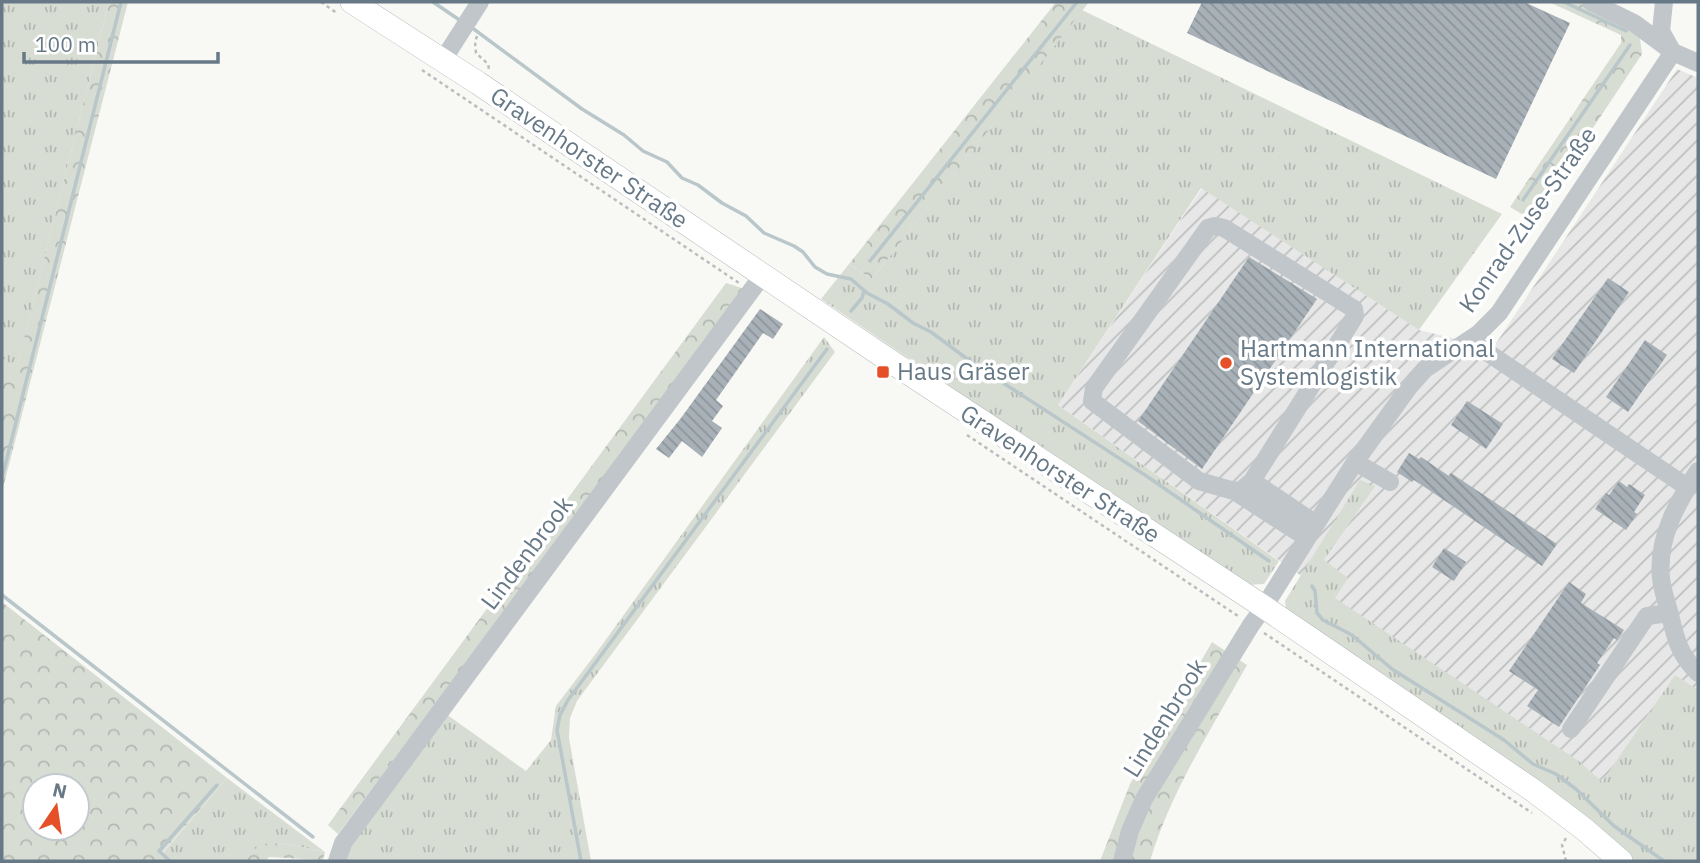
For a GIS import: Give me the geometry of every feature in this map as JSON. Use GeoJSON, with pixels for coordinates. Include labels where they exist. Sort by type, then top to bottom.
{"type":"FeatureCollection","features":[{"type":"Feature","properties":{"kind":"main road","name":"Gravenhorster Straße"},"geometry":{"type":"LineString","coordinates":[[352,2],[1264,607],[1534,791],[1576,822],[1621,861]]}},
{"type":"Feature","properties":{"kind":"street"},"geometry":{"type":"LineString","coordinates":[[443,60],[480,2]]}},
{"type":"Feature","properties":{"kind":"street"},"geometry":{"type":"LineString","coordinates":[[1591,2],[1634,23],[1673,52],[1698,63]]}},
{"type":"Feature","properties":{"kind":"street"},"geometry":{"type":"LineString","coordinates":[[1664,2],[1661,31],[1673,52]]}},
{"type":"Feature","properties":{"kind":"street","name":"Konrad-Zuse-Straße"},"geometry":{"type":"LineString","coordinates":[[1264,607],[1355,462],[1425,369],[1478,334],[1499,313],[1673,52]]}},
{"type":"Feature","properties":{"kind":"street"},"geometry":{"type":"LineString","coordinates":[[1234,491],[1242,490],[1252,481],[1355,316],[1354,309],[1224,228],[1215,226],[1208,228],[1101,378],[1091,396],[1092,401],[1199,481],[1234,491],[1312,531]]}},
{"type":"Feature","properties":{"kind":"street","name":"Lindenbrook"},"geometry":{"type":"LineString","coordinates":[[337,861],[343,843],[762,276]]}},
{"type":"Feature","properties":{"kind":"street"},"geometry":{"type":"LineString","coordinates":[[1468,340],[1687,487]]}},
{"type":"Feature","properties":{"kind":"street"},"geometry":{"type":"LineString","coordinates":[[1355,462],[1390,482]]}},
{"type":"Feature","properties":{"kind":"street"},"geometry":{"type":"LineString","coordinates":[[1698,471],[1672,514],[1662,548],[1661,578],[1676,642],[1684,659],[1698,673]]}},
{"type":"Feature","properties":{"kind":"street"},"geometry":{"type":"LineString","coordinates":[[1252,481],[1312,531]]}},
{"type":"Feature","properties":{"kind":"street","name":"Lindenbrook"},"geometry":{"type":"LineString","coordinates":[[1122,861],[1130,831],[1144,799],[1264,607]]}},
{"type":"Feature","properties":{"kind":"street"},"geometry":{"type":"LineString","coordinates":[[1571,729],[1647,616],[1669,613]]}},
{"type":"Feature","properties":{"kind":"path"},"geometry":{"type":"LineString","coordinates":[[1566,861],[1562,845],[1576,822]]}},
{"type":"Feature","properties":{"kind":"shaded area"},"geometry":{"type":"Polygon","coordinates":[[[1677,69],[1698,78],[1698,859],[1676,839],[1058,405],[1202,188],[1419,330],[1493,348],[1677,69]]]}},
{"type":"Feature","properties":{"kind":"green space"},"geometry":{"type":"Polygon","coordinates":[[[2,2],[109,2],[16,371],[2,357],[2,2]]]}},
{"type":"Feature","properties":{"kind":"green space"},"geometry":{"type":"Polygon","coordinates":[[[109,2],[128,2],[2,492],[2,357],[16,370],[109,2]]]}},
{"type":"Feature","properties":{"kind":"green space"},"geometry":{"type":"Polygon","coordinates":[[[1056,2],[1089,2],[872,279],[849,264],[1056,2]]]}},
{"type":"Feature","properties":{"kind":"green space"},"geometry":{"type":"Polygon","coordinates":[[[1549,2],[1583,2],[1639,31],[1642,54],[1532,220],[1510,207],[1621,43],[1621,35],[1549,2]]]}},
{"type":"Feature","properties":{"kind":"green space"},"geometry":{"type":"Polygon","coordinates":[[[1082,10],[1502,214],[1419,330],[1201,188],[1058,405],[1279,561],[1264,584],[1243,585],[821,299],[849,264],[872,279],[1082,10]]]}},
{"type":"Feature","properties":{"kind":"green space"},"geometry":{"type":"Polygon","coordinates":[[[726,283],[745,289],[338,834],[328,825],[726,283]]]}},
{"type":"Feature","properties":{"kind":"green space"},"geometry":{"type":"Polygon","coordinates":[[[824,337],[835,352],[577,701],[570,718],[569,738],[591,861],[343,861],[346,850],[446,714],[526,771],[551,740],[556,706],[824,337]]]}},
{"type":"Feature","properties":{"kind":"green space"},"geometry":{"type":"Polygon","coordinates":[[[1360,480],[1375,486],[1324,560],[1348,578],[1335,598],[1580,762],[1602,782],[1675,675],[1698,690],[1698,861],[1629,861],[1286,609],[1285,601],[1360,480]]]}},
{"type":"Feature","properties":{"kind":"green space"},"geometry":{"type":"Polygon","coordinates":[[[2,602],[227,778],[162,853],[171,861],[2,861],[2,602]]]}},
{"type":"Feature","properties":{"kind":"green space"},"geometry":{"type":"Polygon","coordinates":[[[1212,642],[1247,665],[1181,785],[1150,861],[1100,861],[1130,784],[1212,642]]]}},
{"type":"Feature","properties":{"kind":"green space"},"geometry":{"type":"Polygon","coordinates":[[[227,778],[325,852],[281,843],[260,845],[245,861],[171,861],[162,854],[227,778]]]}},
{"type":"Feature","properties":{"kind":"green space"},"geometry":{"type":"Polygon","coordinates":[[[281,843],[325,852],[323,860],[269,857],[266,861],[245,861],[260,844],[281,843]]]}},
{"type":"Feature","properties":{"kind":"building"},"geometry":{"type":"Polygon","coordinates":[[[1202,2],[1524,2],[1570,23],[1496,179],[1187,33],[1202,2]]]}},
{"type":"Feature","properties":{"kind":"building","name":"Hartmann International Systemlogistik"},"geometry":{"type":"Polygon","coordinates":[[[1249,257],[1317,299],[1202,469],[1138,421],[1249,257]]]}},
{"type":"Feature","properties":{"kind":"building"},"geometry":{"type":"Polygon","coordinates":[[[1608,278],[1629,292],[1574,373],[1552,359],[1608,278]]]}},
{"type":"Feature","properties":{"kind":"building"},"geometry":{"type":"Polygon","coordinates":[[[760,309],[783,324],[773,339],[763,333],[716,400],[723,406],[712,421],[722,428],[702,457],[682,441],[669,458],[656,449],[760,309]]]}},
{"type":"Feature","properties":{"kind":"building"},"geometry":{"type":"Polygon","coordinates":[[[1645,340],[1667,355],[1628,412],[1606,397],[1645,340]]]}},
{"type":"Feature","properties":{"kind":"building"},"geometry":{"type":"Polygon","coordinates":[[[1467,401],[1503,424],[1486,449],[1451,425],[1467,401]]]}},
{"type":"Feature","properties":{"kind":"building"},"geometry":{"type":"Polygon","coordinates":[[[1409,453],[1419,459],[1421,457],[1449,476],[1451,473],[1557,544],[1542,566],[1414,480],[1412,482],[1397,472],[1409,453]]]}},
{"type":"Feature","properties":{"kind":"building"},"geometry":{"type":"Polygon","coordinates":[[[1619,481],[1645,495],[1626,530],[1595,509],[1619,481]]]}},
{"type":"Feature","properties":{"kind":"building"},"geometry":{"type":"Polygon","coordinates":[[[1444,548],[1466,562],[1454,581],[1432,567],[1444,548]]]}},
{"type":"Feature","properties":{"kind":"building"},"geometry":{"type":"Polygon","coordinates":[[[1569,582],[1586,594],[1581,603],[1624,630],[1617,640],[1614,638],[1597,663],[1600,665],[1559,727],[1527,706],[1538,690],[1509,671],[1569,582]]]}},
{"type":"Feature","properties":{"kind":"waterway"},"geometry":{"type":"LineString","coordinates":[[2,478],[121,2]]}},
{"type":"Feature","properties":{"kind":"waterway"},"geometry":{"type":"LineString","coordinates":[[433,2],[461,21]]}},
{"type":"Feature","properties":{"kind":"waterway"},"geometry":{"type":"LineString","coordinates":[[870,261],[1077,2]]}},
{"type":"Feature","properties":{"kind":"waterway"},"geometry":{"type":"LineString","coordinates":[[1564,2],[1626,31]]}},
{"type":"Feature","properties":{"kind":"waterway"},"geometry":{"type":"LineString","coordinates":[[471,27],[582,109],[624,135],[643,151],[667,162],[682,178],[698,185],[722,203],[746,216],[764,233],[794,246],[803,252],[815,267],[827,274],[851,279],[867,293],[931,332],[974,364],[1145,475],[1269,561]]}},
{"type":"Feature","properties":{"kind":"waterway"},"geometry":{"type":"LineString","coordinates":[[1523,200],[1630,45]]}},
{"type":"Feature","properties":{"kind":"waterway"},"geometry":{"type":"LineString","coordinates":[[851,311],[862,298],[864,291]]}},
{"type":"Feature","properties":{"kind":"waterway"},"geometry":{"type":"LineString","coordinates":[[581,861],[557,730],[560,715],[568,700],[827,349]]}},
{"type":"Feature","properties":{"kind":"waterway"},"geometry":{"type":"LineString","coordinates":[[1312,586],[1317,613],[1323,620],[1352,635],[1392,669],[1504,740],[1533,764],[1556,774],[1577,790],[1614,826],[1664,861]]}},
{"type":"Feature","properties":{"kind":"waterway"},"geometry":{"type":"LineString","coordinates":[[2,595],[313,837]]}},
{"type":"Feature","properties":{"kind":"waterway"},"geometry":{"type":"LineString","coordinates":[[170,861],[159,851],[217,785]]}},
{"type":"Feature","properties":{"kind":"place","name":"Hartmann International Systemlogistik"},"geometry":{"type":"Point","coordinates":[1226,363]}},
{"type":"Feature","properties":{"kind":"place","name":"Haus Gräser"},"geometry":{"type":"Point","coordinates":[883,372]}}]}
